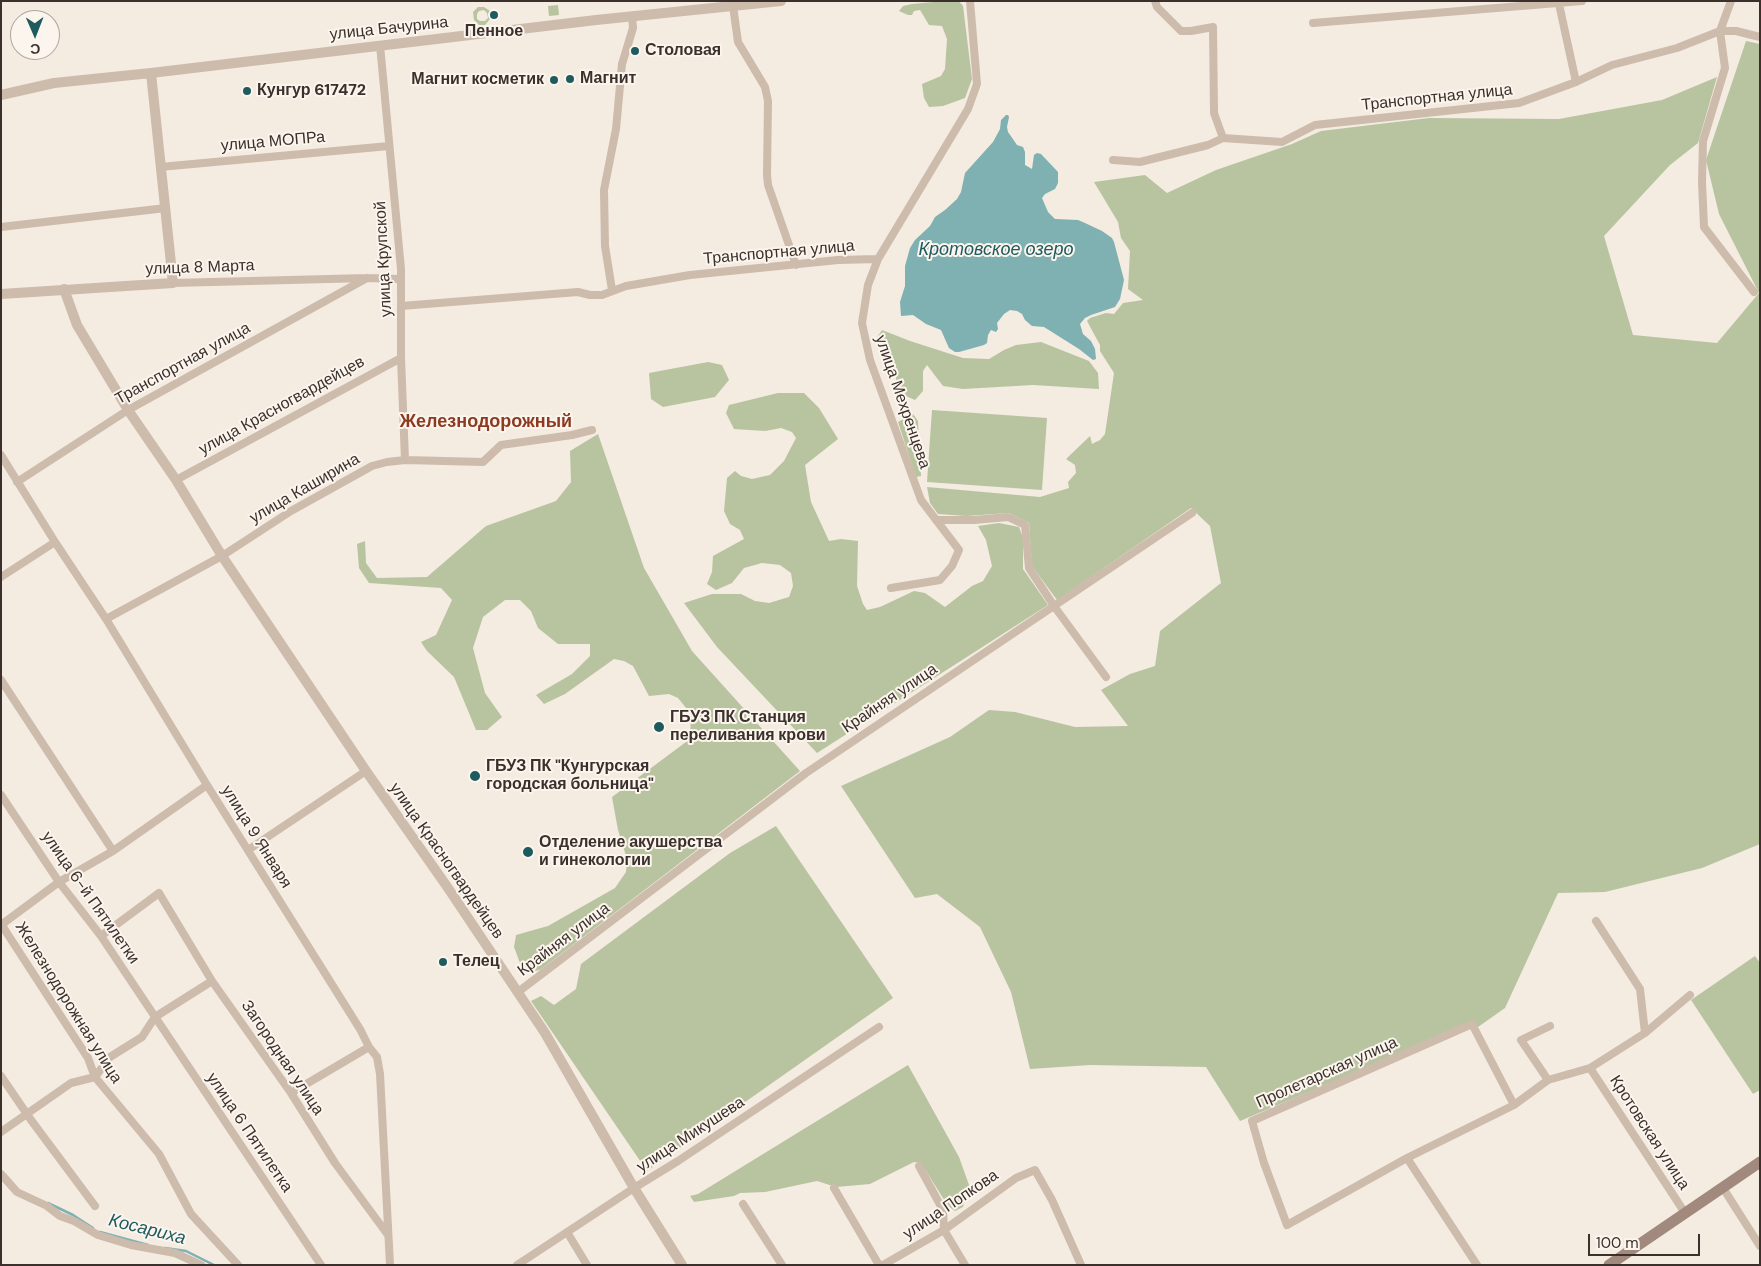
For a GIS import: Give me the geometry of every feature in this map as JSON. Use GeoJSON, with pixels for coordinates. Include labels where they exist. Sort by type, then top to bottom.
{"type":"FeatureCollection","features":[{"type":"Feature","properties":{"kind":"main road"},"geometry":{"type":"LineString","coordinates":[[1609,1265],[1760,1162]]}},
{"type":"Feature","properties":{"kind":"street","name":"улица Бачурина"},"geometry":{"type":"LineString","coordinates":[[1,95],[54,83],[632,16],[781,1]]}},
{"type":"Feature","properties":{"kind":"street","name":"Транспортная улица"},"geometry":{"type":"LineString","coordinates":[[401,306],[578,292],[602,295],[626,286],[690,275],[838,260],[878,259],[968,109],[977,84],[970,1]]}},
{"type":"Feature","properties":{"kind":"street"},"geometry":{"type":"LineString","coordinates":[[1155,1],[1157,7],[1181,31],[1191,31],[1213,26],[1214,113],[1223,138]]}},
{"type":"Feature","properties":{"kind":"street"},"geometry":{"type":"LineString","coordinates":[[1313,23],[1582,1]]}},
{"type":"Feature","properties":{"kind":"street"},"geometry":{"type":"LineString","coordinates":[[1731,1],[1720,31],[1725,68],[1703,141],[1704,227],[1754,292]]}},
{"type":"Feature","properties":{"kind":"street"},"geometry":{"type":"LineString","coordinates":[[1559,4],[1576,82]]}},
{"type":"Feature","properties":{"kind":"street"},"geometry":{"type":"LineString","coordinates":[[733,6],[738,42],[765,87],[768,101],[768,185],[796,265]]}},
{"type":"Feature","properties":{"kind":"street"},"geometry":{"type":"LineString","coordinates":[[612,290],[605,246],[604,190],[616,129],[622,64],[632,28],[632,16]]}},
{"type":"Feature","properties":{"kind":"street","name":"Транспортная улица"},"geometry":{"type":"LineString","coordinates":[[1113,160],[1140,162],[1208,145],[1223,138],[1282,142],[1315,125],[1519,103],[1576,82],[1612,65],[1677,48],[1720,31],[1736,31],[1760,37]]}},
{"type":"Feature","properties":{"kind":"street","name":"улица Крупской"},"geometry":{"type":"LineString","coordinates":[[380,45],[399,250],[404,460]]}},
{"type":"Feature","properties":{"kind":"street"},"geometry":{"type":"LineString","coordinates":[[151,73],[173,283]]}},
{"type":"Feature","properties":{"kind":"street","name":"улица МОПРа"},"geometry":{"type":"LineString","coordinates":[[160,167],[389,146]]}},
{"type":"Feature","properties":{"kind":"street"},"geometry":{"type":"LineString","coordinates":[[1,227],[166,208]]}},
{"type":"Feature","properties":{"kind":"street","name":"улица Мехренцева"},"geometry":{"type":"LineString","coordinates":[[878,259],[868,285],[862,323],[870,360],[921,500],[959,550],[952,566],[940,580],[891,588]]}},
{"type":"Feature","properties":{"kind":"street","name":"Транспортная улица"},"geometry":{"type":"LineString","coordinates":[[17,482],[128,410],[367,278]]}},
{"type":"Feature","properties":{"kind":"street","name":"улица 8 Марта"},"geometry":{"type":"LineString","coordinates":[[1,294],[173,283],[367,278],[400,279]]}},
{"type":"Feature","properties":{"kind":"street","name":"улица Красногвардейцев"},"geometry":{"type":"LineString","coordinates":[[64,290],[77,325],[128,410],[176,480],[222,556],[545,1033],[634,1188],[682,1265]]}},
{"type":"Feature","properties":{"kind":"street","name":"улица Красногвардейцев"},"geometry":{"type":"LineString","coordinates":[[176,480],[401,358]]}},
{"type":"Feature","properties":{"kind":"street","name":"улица Каширина"},"geometry":{"type":"LineString","coordinates":[[106,619],[222,556],[291,511],[372,466],[404,460],[483,462],[501,445],[572,436],[592,430]]}},
{"type":"Feature","properties":{"kind":"street","name":"улица 9 Января"},"geometry":{"type":"LineString","coordinates":[[1,455],[106,619],[207,785],[360,1029],[369,1047],[377,1057],[380,1074],[390,1265]]}},
{"type":"Feature","properties":{"kind":"street","name":"Крайняя улица"},"geometry":{"type":"LineString","coordinates":[[518,992],[806,773],[1192,513]]}},
{"type":"Feature","properties":{"kind":"street"},"geometry":{"type":"LineString","coordinates":[[936,520],[974,520],[1008,517],[1026,525],[1029,568],[1054,606],[1106,677]]}},
{"type":"Feature","properties":{"kind":"street"},"geometry":{"type":"LineString","coordinates":[[1,577],[55,542]]}},
{"type":"Feature","properties":{"kind":"street"},"geometry":{"type":"LineString","coordinates":[[1,680],[113,851]]}},
{"type":"Feature","properties":{"kind":"street"},"geometry":{"type":"LineString","coordinates":[[248,850],[366,771]]}},
{"type":"Feature","properties":{"kind":"street"},"geometry":{"type":"LineString","coordinates":[[2,926],[59,882],[113,851],[207,785]]}},
{"type":"Feature","properties":{"kind":"street","name":"улица 6-й Пятилетки"},"geometry":{"type":"LineString","coordinates":[[1,795],[59,882],[101,936],[155,1017]]}},
{"type":"Feature","properties":{"kind":"street","name":"Загородная улица"},"geometry":{"type":"LineString","coordinates":[[101,936],[159,893],[212,981],[291,1093],[335,1163],[388,1235]]}},
{"type":"Feature","properties":{"kind":"street"},"geometry":{"type":"LineString","coordinates":[[1596,921],[1640,988],[1645,1033]]}},
{"type":"Feature","properties":{"kind":"street","name":"Железнодорожная улица"},"geometry":{"type":"LineString","coordinates":[[2,926],[88,1058],[95,1077],[159,1154],[191,1214],[238,1265]]}},
{"type":"Feature","properties":{"kind":"street"},"geometry":{"type":"LineString","coordinates":[[1,1132],[71,1083],[95,1077],[110,1057],[142,1037],[155,1017],[212,981]]}},
{"type":"Feature","properties":{"kind":"street","name":"Пролетарская улица"},"geometry":{"type":"LineString","coordinates":[[1514,1105],[1472,1024],[1252,1122],[1264,1163],[1287,1225],[1408,1158],[1514,1105],[1548,1080],[1590,1068],[1645,1033],[1690,995]]}},
{"type":"Feature","properties":{"kind":"street","name":"улица 6 Пятилетка"},"geometry":{"type":"LineString","coordinates":[[155,1017],[320,1265]]}},
{"type":"Feature","properties":{"kind":"street"},"geometry":{"type":"LineString","coordinates":[[1548,1080],[1522,1040],[1550,1026]]}},
{"type":"Feature","properties":{"kind":"street","name":"улица Микушева"},"geometry":{"type":"LineString","coordinates":[[517,1265],[678,1161],[879,1027]]}},
{"type":"Feature","properties":{"kind":"street"},"geometry":{"type":"LineString","coordinates":[[291,1093],[369,1047]]}},
{"type":"Feature","properties":{"kind":"street","name":"Кротовская улица"},"geometry":{"type":"LineString","coordinates":[[1590,1068],[1685,1213]]}},
{"type":"Feature","properties":{"kind":"street"},"geometry":{"type":"LineString","coordinates":[[1,1076],[94,1206]]}},
{"type":"Feature","properties":{"kind":"street"},"geometry":{"type":"LineString","coordinates":[[1408,1158],[1477,1265]]}},
{"type":"Feature","properties":{"kind":"street"},"geometry":{"type":"LineString","coordinates":[[919,1166],[943,1210],[944,1230],[966,1265]]}},
{"type":"Feature","properties":{"kind":"street","name":"улица Попкова"},"geometry":{"type":"LineString","coordinates":[[881,1265],[944,1230],[1016,1178],[1035,1170],[1052,1200],[1081,1265]]}},
{"type":"Feature","properties":{"kind":"street"},"geometry":{"type":"LineString","coordinates":[[1,1174],[17,1192],[47,1206],[60,1216],[74,1221],[98,1235],[132,1245],[175,1253],[201,1265]]}},
{"type":"Feature","properties":{"kind":"street"},"geometry":{"type":"LineString","coordinates":[[834,1188],[881,1265]]}},
{"type":"Feature","properties":{"kind":"street"},"geometry":{"type":"LineString","coordinates":[[1723,1188],[1760,1246]]}},
{"type":"Feature","properties":{"kind":"street"},"geometry":{"type":"LineString","coordinates":[[743,1204],[782,1265]]}},
{"type":"Feature","properties":{"kind":"street"},"geometry":{"type":"LineString","coordinates":[[567,1232],[587,1265]]}},
{"type":"Feature","properties":{"kind":"green space"},"geometry":{"type":"Polygon","coordinates":[[[959,1],[963,6],[972,79],[965,98],[943,106],[929,107],[924,98],[922,84],[941,76],[945,69],[947,39],[942,26],[929,25],[920,10],[914,11],[912,15],[899,11],[903,6],[912,4],[959,1]]]}},
{"type":"Feature","properties":{"kind":"green space"},"geometry":{"type":"Polygon","coordinates":[[[558,5],[559,15],[549,16],[548,6],[558,5]]]}},
{"type":"Feature","properties":{"kind":"green space"},"geometry":{"type":"Polygon","coordinates":[[[478,7],[484,7],[490,11],[490,19],[485,25],[479,25],[474,20],[473,12],[478,7]],[[484,10],[479,11],[477,19],[485,21],[488,18],[484,10]]]}},
{"type":"Feature","properties":{"kind":"green space"},"geometry":{"type":"Polygon","coordinates":[[[1746,41],[1760,44],[1760,844],[1702,868],[1605,892],[1558,893],[1505,1008],[1478,1027],[1470,1021],[1240,1121],[1206,1067],[1090,1065],[1030,1069],[1011,992],[980,927],[937,894],[915,898],[841,786],[950,737],[989,710],[1015,712],[1075,727],[1128,726],[1101,690],[1130,674],[1155,666],[1160,631],[1221,583],[1210,526],[1191,508],[1057,600],[1032,566],[1029,523],[1009,513],[966,516],[938,514],[930,503],[927,487],[1040,497],[1069,488],[1068,482],[1076,473],[1075,465],[1066,459],[1090,436],[1092,444],[1100,440],[1105,434],[1114,373],[1100,351],[1100,345],[1087,321],[1090,318],[1106,313],[1114,314],[1123,303],[1143,300],[1128,289],[1130,251],[1121,238],[1118,222],[1094,182],[1145,175],[1167,193],[1216,170],[1292,144],[1321,131],[1429,118],[1559,119],[1662,100],[1717,77],[1698,143],[1670,165],[1604,236],[1633,335],[1717,343],[1759,293],[1719,214],[1706,160],[1746,41]]]}},
{"type":"Feature","properties":{"kind":"green space"},"geometry":{"type":"Polygon","coordinates":[[[882,330],[963,358],[989,359],[1016,345],[1041,342],[1089,361],[1098,373],[1099,389],[1033,385],[963,389],[943,386],[927,365],[923,371],[923,391],[915,400],[897,392],[895,365],[890,352],[876,339],[882,330]]]}},
{"type":"Feature","properties":{"kind":"green space"},"geometry":{"type":"Polygon","coordinates":[[[708,362],[722,365],[729,380],[715,397],[663,407],[651,399],[649,373],[708,362]]]}},
{"type":"Feature","properties":{"kind":"green space"},"geometry":{"type":"Polygon","coordinates":[[[778,393],[804,393],[819,408],[838,439],[805,465],[811,502],[829,541],[841,539],[858,541],[857,586],[867,610],[880,607],[914,591],[925,593],[945,607],[972,586],[983,581],[992,566],[986,540],[978,526],[999,523],[1019,527],[1023,538],[1023,569],[1048,605],[817,753],[717,647],[684,603],[712,594],[741,594],[755,601],[769,603],[789,597],[793,586],[791,573],[780,565],[762,563],[744,568],[732,583],[716,590],[707,584],[712,572],[713,556],[744,539],[740,530],[730,524],[724,511],[727,478],[735,471],[741,476],[752,479],[770,475],[784,461],[796,438],[792,432],[781,428],[765,431],[734,429],[726,413],[729,405],[778,393]]]}},
{"type":"Feature","properties":{"kind":"green space"},"geometry":{"type":"Polygon","coordinates":[[[932,410],[1047,418],[1042,490],[927,482],[932,410]]]}},
{"type":"Feature","properties":{"kind":"green space"},"geometry":{"type":"Polygon","coordinates":[[[913,414],[918,421],[921,476],[916,477],[898,422],[913,414]]]}},
{"type":"Feature","properties":{"kind":"green space"},"geometry":{"type":"Polygon","coordinates":[[[598,434],[644,568],[692,651],[800,771],[540,970],[528,972],[520,963],[514,947],[516,935],[548,926],[615,888],[626,872],[627,859],[618,830],[612,797],[690,739],[691,714],[678,698],[669,694],[649,696],[633,666],[624,661],[614,659],[565,694],[544,704],[536,695],[572,674],[590,656],[590,644],[558,644],[538,628],[531,611],[520,600],[505,600],[483,617],[473,648],[485,693],[502,717],[487,730],[476,730],[454,677],[427,651],[421,642],[436,635],[452,600],[441,588],[369,583],[359,568],[357,544],[365,541],[366,563],[377,578],[427,577],[486,526],[556,501],[571,482],[570,451],[598,434]]]}},
{"type":"Feature","properties":{"kind":"green space"},"geometry":{"type":"Polygon","coordinates":[[[776,826],[893,998],[647,1171],[531,1001],[541,996],[554,1005],[576,989],[581,964],[730,853],[776,826]]]}},
{"type":"Feature","properties":{"kind":"green space"},"geometry":{"type":"Polygon","coordinates":[[[1755,956],[1760,963],[1760,1090],[1753,1094],[1691,1000],[1755,956]]]}},
{"type":"Feature","properties":{"kind":"green space"},"geometry":{"type":"Polygon","coordinates":[[[908,1065],[959,1157],[969,1185],[963,1207],[955,1211],[948,1206],[921,1163],[914,1162],[870,1184],[836,1187],[817,1181],[765,1192],[740,1193],[734,1196],[694,1202],[690,1196],[698,1194],[908,1065]]]}},
{"type":"Feature","properties":{"kind":"water","name":"Кротовское озеро"},"geometry":{"type":"Polygon","coordinates":[[[1006,115],[1009,117],[1008,132],[1017,145],[1023,147],[1025,152],[1025,165],[1032,169],[1034,155],[1037,153],[1041,154],[1058,172],[1058,183],[1055,189],[1045,194],[1042,198],[1048,212],[1055,219],[1078,220],[1085,223],[1102,231],[1112,238],[1114,242],[1124,280],[1120,299],[1115,307],[1091,315],[1080,324],[1083,334],[1091,341],[1095,349],[1096,359],[1093,360],[1044,327],[1032,326],[1017,311],[1010,310],[1004,314],[997,323],[998,329],[996,332],[991,330],[988,335],[987,343],[959,352],[949,348],[941,330],[926,324],[913,315],[901,316],[900,302],[905,286],[905,266],[910,248],[915,240],[930,226],[935,217],[957,199],[961,192],[965,173],[993,142],[1000,129],[1001,120],[1006,115]]]}},
{"type":"Feature","properties":{"kind":"waterway","name":"Косариха"},"geometry":{"type":"LineString","coordinates":[[48,1203],[73,1215],[93,1228]]}},
{"type":"Feature","properties":{"kind":"waterway","name":"Косариха"},"geometry":{"type":"LineString","coordinates":[[100,1232],[148,1245]]}},
{"type":"Feature","properties":{"kind":"waterway","name":"Косариха"},"geometry":{"type":"LineString","coordinates":[[165,1248],[186,1251],[214,1265]]}},
{"type":"Feature","properties":{"kind":"place","name":"Пенное"},"geometry":{"type":"Point","coordinates":[494,15]}},
{"type":"Feature","properties":{"kind":"place","name":"Столовая"},"geometry":{"type":"Point","coordinates":[635,51]}},
{"type":"Feature","properties":{"kind":"place","name":"Магнит"},"geometry":{"type":"Point","coordinates":[570,79]}},
{"type":"Feature","properties":{"kind":"place","name":"Магнит косметик"},"geometry":{"type":"Point","coordinates":[554,80]}},
{"type":"Feature","properties":{"kind":"place","name":"Кунгур 617472"},"geometry":{"type":"Point","coordinates":[247,91]}},
{"type":"Feature","properties":{"kind":"place","name":"ГБУЗ ПК Станция переливания крови"},"geometry":{"type":"Point","coordinates":[659,727]}},
{"type":"Feature","properties":{"kind":"place","name":"ГБУЗ ПК \"Кунгурская городская больница\""},"geometry":{"type":"Point","coordinates":[475,776]}},
{"type":"Feature","properties":{"kind":"place","name":"Отделение акушерства и гинекологии"},"geometry":{"type":"Point","coordinates":[528,852]}},
{"type":"Feature","properties":{"kind":"place","name":"Телец"},"geometry":{"type":"Point","coordinates":[443,962]}},
{"type":"Feature","properties":{"kind":"district","name":"Железнодорожный"},"geometry":{"type":"Point","coordinates":[486,422]}}]}
